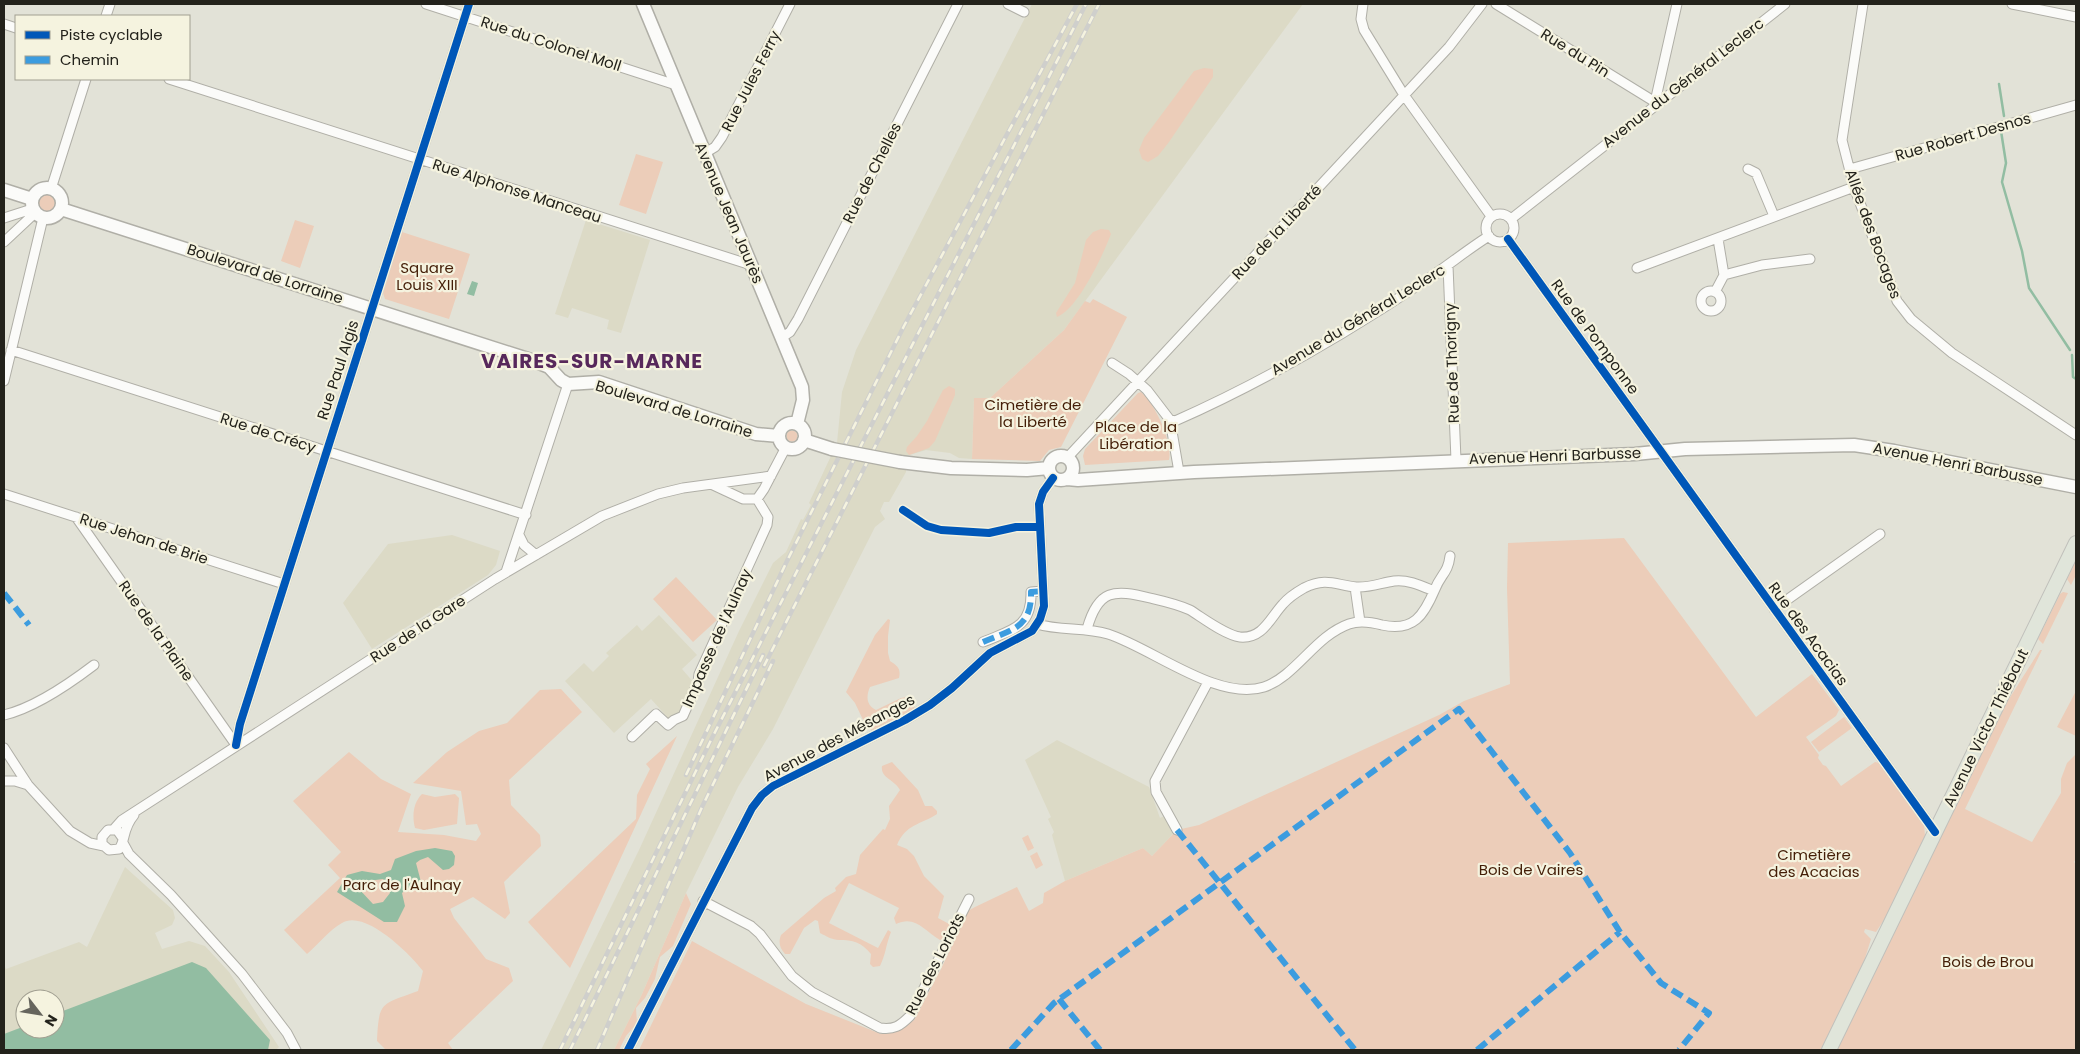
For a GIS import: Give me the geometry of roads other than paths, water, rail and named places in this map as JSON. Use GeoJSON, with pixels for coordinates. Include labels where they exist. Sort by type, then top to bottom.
{"type":"FeatureCollection","features":[{"type":"Feature","properties":{"kind":"main road","name":"Avenue Jean Jaurès"},"geometry":{"type":"LineString","coordinates":[[646,6],[676,85],[804,394],[797,424]]}},
{"type":"Feature","properties":{"kind":"main road"},"geometry":{"type":"LineString","coordinates":[[4,190],[35,210],[52,218],[61,209],[61,199],[51,189],[41,189],[34,195],[35,210]]}},
{"type":"Feature","properties":{"kind":"main road","name":"Boulevard de Lorraine"},"geometry":{"type":"LineString","coordinates":[[61,209],[546,365],[560,380],[568,384],[598,382],[782,442]]}},
{"type":"Feature","properties":{"kind":"main road"},"geometry":{"type":"LineString","coordinates":[[790,423],[797,424],[803,430],[804,440],[797,447],[782,442],[783,426],[790,423]]}},
{"type":"Feature","properties":{"kind":"main road"},"geometry":{"type":"LineString","coordinates":[[804,440],[832,449],[900,462],[951,468],[1027,470],[1051,473],[1060,480],[1069,468],[1056,457],[1051,462],[1051,473]]}},
{"type":"Feature","properties":{"kind":"main road","name":"Avenue Henri Barbusse"},"geometry":{"type":"LineString","coordinates":[[1069,468],[1089,478],[1179,472],[1635,454],[1660,451],[1854,445],[1894,451],[2076,487]]}},
{"type":"Feature","properties":{"kind":"main road","name":"Avenue Victor Thiébaut"},"geometry":{"type":"LineString","coordinates":[[1829,1050],[2076,543]]}},
{"type":"Feature","properties":{"kind":"street","name":"Rue du Colonel Moll"},"geometry":{"type":"LineString","coordinates":[[426,4],[676,85]]}},
{"type":"Feature","properties":{"kind":"street","name":"Rue Paul Algis"},"geometry":{"type":"LineString","coordinates":[[236,745],[240,724],[284,584],[469,4]]}},
{"type":"Feature","properties":{"kind":"street","name":"Rue Jules Ferry"},"geometry":{"type":"LineString","coordinates":[[704,152],[715,147],[722,137],[790,4]]}},
{"type":"Feature","properties":{"kind":"street","name":"Rue de Chelles"},"geometry":{"type":"LineString","coordinates":[[781,338],[790,332],[798,319],[958,4]]}},
{"type":"Feature","properties":{"kind":"street"},"geometry":{"type":"LineString","coordinates":[[1008,4],[1024,12]]}},
{"type":"Feature","properties":{"kind":"street"},"geometry":{"type":"LineString","coordinates":[[1363,4],[1361,19],[1364,30],[1404,95],[1491,216]]}},
{"type":"Feature","properties":{"kind":"street","name":"Rue de la Liberté"},"geometry":{"type":"LineString","coordinates":[[1069,468],[1138,382],[1462,32],[1482,4]]}},
{"type":"Feature","properties":{"kind":"street","name":"Rue du Pin"},"geometry":{"type":"LineString","coordinates":[[1496,4],[1656,103]]}},
{"type":"Feature","properties":{"kind":"street"},"geometry":{"type":"LineString","coordinates":[[1656,103],[1677,4]]}},
{"type":"Feature","properties":{"kind":"street","name":"Avenue du Général Leclerc"},"geometry":{"type":"LineString","coordinates":[[1511,219],[1656,103],[1785,4]]}},
{"type":"Feature","properties":{"kind":"street","name":"Allée des Bocages"},"geometry":{"type":"LineString","coordinates":[[1863,4],[1842,140],[1854,187],[1897,301],[1903,311],[1952,353],[2076,435]]}},
{"type":"Feature","properties":{"kind":"street"},"geometry":{"type":"LineString","coordinates":[[2012,4],[2076,16]]}},
{"type":"Feature","properties":{"kind":"street"},"geometry":{"type":"LineString","coordinates":[[51,189],[86,80]]}},
{"type":"Feature","properties":{"kind":"street","name":"Rue Alphonse Manceau"},"geometry":{"type":"LineString","coordinates":[[172,80],[751,265]]}},
{"type":"Feature","properties":{"kind":"street","name":"Rue Robert Desnos"},"geometry":{"type":"LineString","coordinates":[[1850,169],[2076,105]]}},
{"type":"Feature","properties":{"kind":"street"},"geometry":{"type":"LineString","coordinates":[[1748,168],[1756,173],[1774,216]]}},
{"type":"Feature","properties":{"kind":"street"},"geometry":{"type":"LineString","coordinates":[[1637,268],[1854,187]]}},
{"type":"Feature","properties":{"kind":"street"},"geometry":{"type":"LineString","coordinates":[[4,218],[35,210]]}},
{"type":"Feature","properties":{"kind":"street"},"geometry":{"type":"LineString","coordinates":[[4,242],[35,210]]}},
{"type":"Feature","properties":{"kind":"street"},"geometry":{"type":"LineString","coordinates":[[4,381],[35,210]]}},
{"type":"Feature","properties":{"kind":"street"},"geometry":{"type":"LineString","coordinates":[[1504,214],[1511,219],[1514,227],[1508,239],[1498,242],[1488,236],[1486,227],[1491,216],[1504,214]]}},
{"type":"Feature","properties":{"kind":"street"},"geometry":{"type":"LineString","coordinates":[[14,215],[20,221],[19,228]]}},
{"type":"Feature","properties":{"kind":"street","name":"Avenue du Général Leclerc"},"geometry":{"type":"LineString","coordinates":[[1170,420],[1175,421],[1224,398],[1320,347],[1448,266],[1488,236]]}},
{"type":"Feature","properties":{"kind":"street","name":"Rue de Pomponne"},"geometry":{"type":"LineString","coordinates":[[1508,239],[1660,451]]}},
{"type":"Feature","properties":{"kind":"street"},"geometry":{"type":"LineString","coordinates":[[1715,292],[1724,275],[1718,239]]}},
{"type":"Feature","properties":{"kind":"street"},"geometry":{"type":"LineString","coordinates":[[1724,275],[1762,265],[1810,259]]}},
{"type":"Feature","properties":{"kind":"street","name":"Rue de Thorigny"},"geometry":{"type":"LineString","coordinates":[[1448,266],[1456,460]]}},
{"type":"Feature","properties":{"kind":"street","name":"Rue de Crécy"},"geometry":{"type":"LineString","coordinates":[[11,350],[526,515]]}},
{"type":"Feature","properties":{"kind":"street"},"geometry":{"type":"LineString","coordinates":[[1112,363],[1147,390],[1170,420],[1179,472]]}},
{"type":"Feature","properties":{"kind":"street"},"geometry":{"type":"LineString","coordinates":[[506,572],[568,384]]}},
{"type":"Feature","properties":{"kind":"street"},"geometry":{"type":"LineString","coordinates":[[713,485],[743,499],[757,498],[771,476],[782,442]]}},
{"type":"Feature","properties":{"kind":"street","name":"Rue des Acacias"},"geometry":{"type":"LineString","coordinates":[[1660,451],[1935,832]]}},
{"type":"Feature","properties":{"kind":"street"},"geometry":{"type":"LineString","coordinates":[[1051,473],[1039,504],[1044,606],[1037,624],[1050,628],[1087,629],[1125,640],[1208,682],[1236,689],[1250,690],[1264,687],[1284,674],[1331,632],[1350,623],[1360,622],[1394,627],[1409,624],[1417,619],[1430,604],[1439,580],[1449,568],[1450,556]]}},
{"type":"Feature","properties":{"kind":"street","name":"Rue de la Gare"},"geometry":{"type":"LineString","coordinates":[[114,829],[122,820],[236,745],[506,572],[602,516],[639,500],[683,488],[771,476]]}},
{"type":"Feature","properties":{"kind":"street","name":"Rue Jehan de Brie"},"geometry":{"type":"LineString","coordinates":[[4,494],[284,584]]}},
{"type":"Feature","properties":{"kind":"street","name":"Impasse de l'Aulnay"},"geometry":{"type":"LineString","coordinates":[[632,737],[656,714],[668,725],[683,716],[698,682],[699,674],[767,525],[768,517],[757,498]]}},
{"type":"Feature","properties":{"kind":"street","name":"Rue de la Plaine"},"geometry":{"type":"LineString","coordinates":[[76,517],[236,745]]}},
{"type":"Feature","properties":{"kind":"street"},"geometry":{"type":"LineString","coordinates":[[1774,609],[1880,534]]}},
{"type":"Feature","properties":{"kind":"street"},"geometry":{"type":"LineString","coordinates":[[519,535],[524,545],[536,554]]}},
{"type":"Feature","properties":{"kind":"street"},"geometry":{"type":"LineString","coordinates":[[1087,629],[1092,612],[1097,604],[1111,594],[1126,592],[1170,602],[1188,609],[1238,637],[1248,636],[1263,630],[1285,601],[1304,588],[1320,583],[1330,582],[1355,587],[1367,587],[1396,580],[1416,584],[1434,591]]}},
{"type":"Feature","properties":{"kind":"street"},"geometry":{"type":"LineString","coordinates":[[1355,587],[1360,622]]}},
{"type":"Feature","properties":{"kind":"street"},"geometry":{"type":"LineString","coordinates":[[983,642],[1022,624],[1030,612],[1031,592],[1043,591]]}},
{"type":"Feature","properties":{"kind":"street","name":"Avenue des Mésanges"},"geometry":{"type":"LineString","coordinates":[[628,1050],[752,808],[762,795],[773,786],[905,720],[930,705],[952,688],[990,653],[1026,635],[1037,624]]}},
{"type":"Feature","properties":{"kind":"street"},"geometry":{"type":"LineString","coordinates":[[4,715],[17,712],[75,679],[94,665]]}},
{"type":"Feature","properties":{"kind":"street"},"geometry":{"type":"LineString","coordinates":[[1177,830],[1156,792],[1155,781],[1208,682]]}},
{"type":"Feature","properties":{"kind":"street"},"geometry":{"type":"LineString","coordinates":[[4,748],[28,785],[70,831],[78,836],[103,842],[109,850],[120,843]]}},
{"type":"Feature","properties":{"kind":"street"},"geometry":{"type":"LineString","coordinates":[[12,763],[5,780],[28,785]]}},
{"type":"Feature","properties":{"kind":"street","name":"Rue de la Gare"},"geometry":{"type":"LineString","coordinates":[[120,843],[128,822],[139,810]]}},
{"type":"Feature","properties":{"kind":"street"},"geometry":{"type":"LineString","coordinates":[[103,842],[108,830],[114,829],[119,832],[120,843],[129,861],[145,871],[171,895],[242,974],[287,1033],[296,1050]]}},
{"type":"Feature","properties":{"kind":"street","name":"Rue des Loriots"},"geometry":{"type":"LineString","coordinates":[[704,901],[751,926],[760,934],[792,976],[812,992],[880,1028],[890,1030],[900,1026],[910,1016],[968,899]]}},
{"type":"Feature","properties":{"kind":"street"},"geometry":{"type":"LineString","coordinates":[[288,1050],[290,1040]]}},
{"type":"Feature","properties":{"kind":"waterway"},"geometry":{"type":"LineString","coordinates":[[1999,84],[2004,116]]}},
{"type":"Feature","properties":{"kind":"waterway"},"geometry":{"type":"LineString","coordinates":[[2001,131],[2006,163],[2002,182],[2022,251],[2029,288],[2070,350]]}},
{"type":"Feature","properties":{"kind":"waterway"},"geometry":{"type":"LineString","coordinates":[[2072,355],[2073,377],[2076,379]]}},
{"type":"Feature","properties":{"kind":"railway"},"geometry":{"type":"LineString","coordinates":[[686,775],[787,561],[904,326],[1077,4]]}},
{"type":"Feature","properties":{"kind":"railway"},"geometry":{"type":"LineString","coordinates":[[560,1050],[712,738],[1086,4]]}},
{"type":"Feature","properties":{"kind":"railway"},"geometry":{"type":"LineString","coordinates":[[764,666],[1099,4]]}},
{"type":"Feature","properties":{"kind":"railway"},"geometry":{"type":"LineString","coordinates":[[570,1050],[763,655]]}},
{"type":"Feature","properties":{"kind":"railway"},"geometry":{"type":"LineString","coordinates":[[597,1050],[702,807],[773,661]]}},
{"type":"Feature","properties":{"kind":"district","name":"VAIRES-SUR-MARNE"},"geometry":{"type":"Point","coordinates":[592,361]}},
{"type":"Feature","properties":{"kind":"park label","name":"Square Louis XIII"},"geometry":{"type":"Point","coordinates":[427,276]}},
{"type":"Feature","properties":{"kind":"park label","name":"Cimetière de la Liberté"},"geometry":{"type":"Point","coordinates":[1033,414]}},
{"type":"Feature","properties":{"kind":"park label","name":"Place de la Libération"},"geometry":{"type":"Point","coordinates":[1136,436]}},
{"type":"Feature","properties":{"kind":"park label","name":"Cimetière des Acacias"},"geometry":{"type":"Point","coordinates":[1814,864]}},
{"type":"Feature","properties":{"kind":"park label","name":"Bois de Vaires"},"geometry":{"type":"Point","coordinates":[1531,870]}},
{"type":"Feature","properties":{"kind":"park label","name":"Parc de l'Aulnay"},"geometry":{"type":"Point","coordinates":[402,885]}},
{"type":"Feature","properties":{"kind":"park label","name":"Bois de Brou"},"geometry":{"type":"Point","coordinates":[1988,962]}}]}
